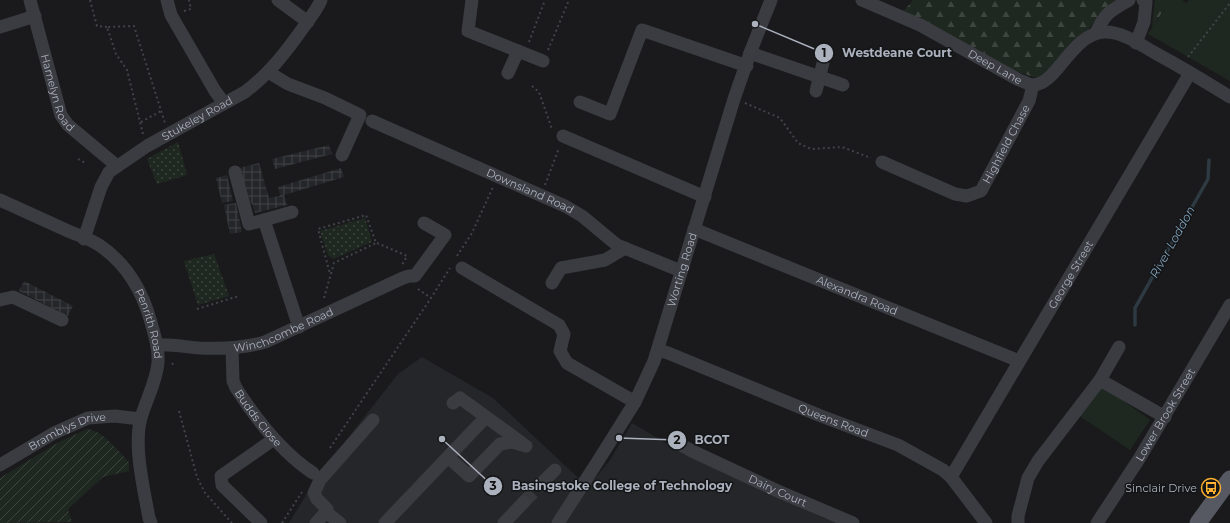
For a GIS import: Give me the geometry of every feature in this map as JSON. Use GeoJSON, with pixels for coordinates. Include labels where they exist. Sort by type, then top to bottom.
{"type":"FeatureCollection","features":[{"type":"Feature","properties":{"kind":"main road"},"geometry":{"type":"LineString","coordinates":[[1198,523],[1230,479]]}},
{"type":"Feature","properties":{"kind":"street","name":"Hamelyn Road"},"geometry":{"type":"LineString","coordinates":[[30,0],[61,115],[68,125],[117,166]]}},
{"type":"Feature","properties":{"kind":"street"},"geometry":{"type":"LineString","coordinates":[[278,0],[308,22]]}},
{"type":"Feature","properties":{"kind":"street","name":"Stukeley Road"},"geometry":{"type":"LineString","coordinates":[[84,239],[101,187],[109,172],[147,146],[246,92],[268,72],[288,49],[322,0]]}},
{"type":"Feature","properties":{"kind":"street"},"geometry":{"type":"LineString","coordinates":[[472,0],[468,31],[521,52],[544,58]]}},
{"type":"Feature","properties":{"kind":"street","name":"Worting Road"},"geometry":{"type":"LineString","coordinates":[[558,523],[635,402],[658,350],[734,99],[770,0]]}},
{"type":"Feature","properties":{"kind":"street","name":"Deep Lane"},"geometry":{"type":"LineString","coordinates":[[862,0],[920,25],[1019,80],[1033,86],[1045,81],[1051,76],[1077,46],[1096,33],[1104,17],[1110,11],[1129,0]]}},
{"type":"Feature","properties":{"kind":"street"},"geometry":{"type":"LineString","coordinates":[[1136,42],[1144,22],[1146,2],[1143,0]]}},
{"type":"Feature","properties":{"kind":"street"},"geometry":{"type":"LineString","coordinates":[[168,3],[171,15],[215,91],[224,103]]}},
{"type":"Feature","properties":{"kind":"street"},"geometry":{"type":"LineString","coordinates":[[0,27],[35,16]]}},
{"type":"Feature","properties":{"kind":"street"},"geometry":{"type":"LineString","coordinates":[[580,102],[610,114],[642,30],[747,66]]}},
{"type":"Feature","properties":{"kind":"street"},"geometry":{"type":"LineString","coordinates":[[1096,33],[1105,32],[1116,34],[1136,42],[1230,97]]}},
{"type":"Feature","properties":{"kind":"street"},"geometry":{"type":"LineString","coordinates":[[508,73],[521,52]]}},
{"type":"Feature","properties":{"kind":"street"},"geometry":{"type":"LineString","coordinates":[[750,53],[843,84]]}},
{"type":"Feature","properties":{"kind":"street"},"geometry":{"type":"LineString","coordinates":[[816,91],[823,63]]}},
{"type":"Feature","properties":{"kind":"street"},"geometry":{"type":"LineString","coordinates":[[268,72],[288,84],[325,98],[360,115],[342,155]]}},
{"type":"Feature","properties":{"kind":"street","name":"George Street"},"geometry":{"type":"LineString","coordinates":[[951,477],[1190,73]]}},
{"type":"Feature","properties":{"kind":"street","name":"Highfield Chase"},"geometry":{"type":"LineString","coordinates":[[882,162],[955,194],[967,196],[981,191],[1029,102],[1033,86]]}},
{"type":"Feature","properties":{"kind":"street","name":"Downsland Road"},"geometry":{"type":"LineString","coordinates":[[372,121],[565,206],[582,216],[617,245],[681,271]]}},
{"type":"Feature","properties":{"kind":"street"},"geometry":{"type":"LineString","coordinates":[[563,136],[705,197]]}},
{"type":"Feature","properties":{"kind":"street"},"geometry":{"type":"LineString","coordinates":[[235,172],[249,224],[292,212]]}},
{"type":"Feature","properties":{"kind":"street","name":"Penrith Road"},"geometry":{"type":"LineString","coordinates":[[0,200],[98,245],[113,256],[133,278],[146,304],[157,346],[158,361],[156,372],[140,419],[138,439],[141,477],[151,523]]}},
{"type":"Feature","properties":{"kind":"street"},"geometry":{"type":"LineString","coordinates":[[264,220],[299,327]]}},
{"type":"Feature","properties":{"kind":"street","name":"Winchcombe Road"},"geometry":{"type":"LineString","coordinates":[[157,346],[170,345],[232,348],[246,347],[265,342],[299,327],[401,273],[415,276],[445,235],[424,223]]}},
{"type":"Feature","properties":{"kind":"street","name":"Alexandra Road"},"geometry":{"type":"LineString","coordinates":[[694,229],[1019,361]]}},
{"type":"Feature","properties":{"kind":"street"},"geometry":{"type":"LineString","coordinates":[[552,283],[561,268],[605,260],[625,248]]}},
{"type":"Feature","properties":{"kind":"street"},"geometry":{"type":"LineString","coordinates":[[456,264],[559,325],[564,334],[560,351],[567,363],[635,402]]}},
{"type":"Feature","properties":{"kind":"street"},"geometry":{"type":"LineString","coordinates":[[0,300],[13,297],[62,320]]}},
{"type":"Feature","properties":{"kind":"street","name":"Lower Brook Street"},"geometry":{"type":"LineString","coordinates":[[1097,523],[1226,321],[1230,305]]}},
{"type":"Feature","properties":{"kind":"street"},"geometry":{"type":"LineString","coordinates":[[1018,523],[1018,516],[1028,478],[1038,461],[1100,380],[1119,347]]}},
{"type":"Feature","properties":{"kind":"street","name":"Budds Close"},"geometry":{"type":"LineString","coordinates":[[232,348],[233,381],[236,388],[274,439],[299,463],[313,473]]}},
{"type":"Feature","properties":{"kind":"street","name":"Queens Road"},"geometry":{"type":"LineString","coordinates":[[658,350],[898,446],[943,470],[951,477],[986,523]]}},
{"type":"Feature","properties":{"kind":"street"},"geometry":{"type":"LineString","coordinates":[[1100,380],[1165,417]]}},
{"type":"Feature","properties":{"kind":"street"},"geometry":{"type":"LineString","coordinates":[[448,457],[469,476],[500,444],[512,442],[526,446],[460,398],[453,403]]}},
{"type":"Feature","properties":{"kind":"street","name":"Bramblys Drive"},"geometry":{"type":"LineString","coordinates":[[0,465],[54,434],[88,418],[115,416],[140,419]]}},
{"type":"Feature","properties":{"kind":"street"},"geometry":{"type":"LineString","coordinates":[[385,523],[486,417]]}},
{"type":"Feature","properties":{"kind":"street"},"geometry":{"type":"LineString","coordinates":[[340,523],[326,512],[327,509],[317,499],[314,492],[320,480],[373,420]]}},
{"type":"Feature","properties":{"kind":"street"},"geometry":{"type":"LineString","coordinates":[[261,523],[222,485],[221,476],[274,439]]}},
{"type":"Feature","properties":{"kind":"street","name":"Dairy Court"},"geometry":{"type":"LineString","coordinates":[[681,445],[780,492],[853,523]]}},
{"type":"Feature","properties":{"kind":"street"},"geometry":{"type":"LineString","coordinates":[[544,481],[555,470]]}},
{"type":"Feature","properties":{"kind":"street"},"geometry":{"type":"LineString","coordinates":[[504,523],[524,502]]}},
{"type":"Feature","properties":{"kind":"street"},"geometry":{"type":"LineString","coordinates":[[316,523],[326,512]]}},
{"type":"Feature","properties":{"kind":"path"},"geometry":{"type":"LineString","coordinates":[[90,0],[97,26],[134,26],[168,134]]}},
{"type":"Feature","properties":{"kind":"path"},"geometry":{"type":"LineString","coordinates":[[521,52],[545,0]]}},
{"type":"Feature","properties":{"kind":"path"},"geometry":{"type":"LineString","coordinates":[[544,58],[569,0]]}},
{"type":"Feature","properties":{"kind":"path"},"geometry":{"type":"LineString","coordinates":[[1186,59],[1230,3]]}},
{"type":"Feature","properties":{"kind":"path"},"geometry":{"type":"LineString","coordinates":[[106,27],[116,54],[127,70],[147,146]]}},
{"type":"Feature","properties":{"kind":"path"},"geometry":{"type":"LineString","coordinates":[[532,86],[539,92],[552,130],[558,136],[563,136],[544,188]]}},
{"type":"Feature","properties":{"kind":"path"},"geometry":{"type":"LineString","coordinates":[[734,99],[780,118],[798,143],[811,149],[842,147],[882,162]]}},
{"type":"Feature","properties":{"kind":"path"},"geometry":{"type":"LineString","coordinates":[[140,122],[161,111]]}},
{"type":"Feature","properties":{"kind":"path"},"geometry":{"type":"LineString","coordinates":[[78,158],[85,163]]}},
{"type":"Feature","properties":{"kind":"path"},"geometry":{"type":"LineString","coordinates":[[330,448],[431,298],[456,264],[495,182]]}},
{"type":"Feature","properties":{"kind":"path"},"geometry":{"type":"LineString","coordinates":[[330,274],[318,229],[366,215],[376,243],[407,256],[401,273]]}},
{"type":"Feature","properties":{"kind":"path"},"geometry":{"type":"LineString","coordinates":[[324,298],[334,263],[376,243]]}},
{"type":"Feature","properties":{"kind":"path"},"geometry":{"type":"LineString","coordinates":[[197,309],[239,296]]}},
{"type":"Feature","properties":{"kind":"path"},"geometry":{"type":"LineString","coordinates":[[179,411],[197,477],[205,493],[232,523]]}},
{"type":"Feature","properties":{"kind":"path"},"geometry":{"type":"LineString","coordinates":[[282,523],[302,492]]}},
{"type":"Feature","properties":{"kind":"shaded area"},"geometry":{"type":"Polygon","coordinates":[[[329,145],[332,154],[275,169],[272,159],[329,145]]]}},
{"type":"Feature","properties":{"kind":"shaded area"},"geometry":{"type":"Polygon","coordinates":[[[259,163],[269,198],[280,196],[278,187],[341,168],[344,177],[284,195],[287,205],[255,213],[252,203],[249,204],[239,168],[259,163]]]}},
{"type":"Feature","properties":{"kind":"shaded area"},"geometry":{"type":"Polygon","coordinates":[[[227,175],[233,201],[222,203],[216,178],[227,175]]]}},
{"type":"Feature","properties":{"kind":"shaded area"},"geometry":{"type":"Polygon","coordinates":[[[236,203],[242,232],[230,234],[224,205],[236,203]]]}},
{"type":"Feature","properties":{"kind":"shaded area"},"geometry":{"type":"Polygon","coordinates":[[[24,281],[73,306],[68,316],[19,291],[24,281]]]}},
{"type":"Feature","properties":{"kind":"shaded area"},"geometry":{"type":"Polygon","coordinates":[[[422,357],[493,398],[588,487],[610,460],[632,423],[681,452],[826,519],[853,523],[289,523],[317,477],[398,374],[422,357]]]}},
{"type":"Feature","properties":{"kind":"green space"},"geometry":{"type":"Polygon","coordinates":[[[913,0],[1118,0],[1112,2],[1040,79],[1006,68],[902,13],[913,0]]]}},
{"type":"Feature","properties":{"kind":"green space"},"geometry":{"type":"Polygon","coordinates":[[[1155,0],[1171,0],[1152,27],[1155,0]]]}},
{"type":"Feature","properties":{"kind":"green space"},"geometry":{"type":"Polygon","coordinates":[[[1171,0],[1182,0],[1186,3],[1189,0],[1230,0],[1230,81],[1148,34],[1171,0]]]}},
{"type":"Feature","properties":{"kind":"green space"},"geometry":{"type":"Polygon","coordinates":[[[178,142],[187,175],[157,184],[147,159],[178,142]]]}},
{"type":"Feature","properties":{"kind":"green space"},"geometry":{"type":"Polygon","coordinates":[[[365,218],[372,242],[333,259],[328,255],[320,231],[365,218]]]}},
{"type":"Feature","properties":{"kind":"green space"},"geometry":{"type":"Polygon","coordinates":[[[214,254],[229,296],[198,305],[184,261],[214,254]]]}},
{"type":"Feature","properties":{"kind":"green space"},"geometry":{"type":"Polygon","coordinates":[[[1100,384],[1150,420],[1130,450],[1078,415],[1100,384]]]}},
{"type":"Feature","properties":{"kind":"green space"},"geometry":{"type":"Polygon","coordinates":[[[87,429],[99,433],[110,442],[129,462],[129,471],[103,477],[68,509],[72,522],[0,523],[0,478],[59,442],[87,429]]]}},
{"type":"Feature","properties":{"kind":"waterway","name":"River Loddon"},"geometry":{"type":"LineString","coordinates":[[1135,325],[1135,308],[1208,179],[1209,160]]}},
{"type":"Feature","properties":{"kind":"tunnel"},"geometry":{"type":"LineString","coordinates":[[524,502],[544,481]]}},
{"type":"Feature","properties":{"kind":"place","name":"Westdeane Court"},"geometry":{"type":"Point","coordinates":[755,24]}},
{"type":"Feature","properties":{"kind":"place","name":"BCOT"},"geometry":{"type":"Point","coordinates":[619,438]}},
{"type":"Feature","properties":{"kind":"place","name":"Basingstoke College of Technology"},"geometry":{"type":"Point","coordinates":[442,439]}},
{"type":"Feature","properties":{"kind":"place","name":"Sinclair Drive"},"geometry":{"type":"Point","coordinates":[1211,488]}}]}
